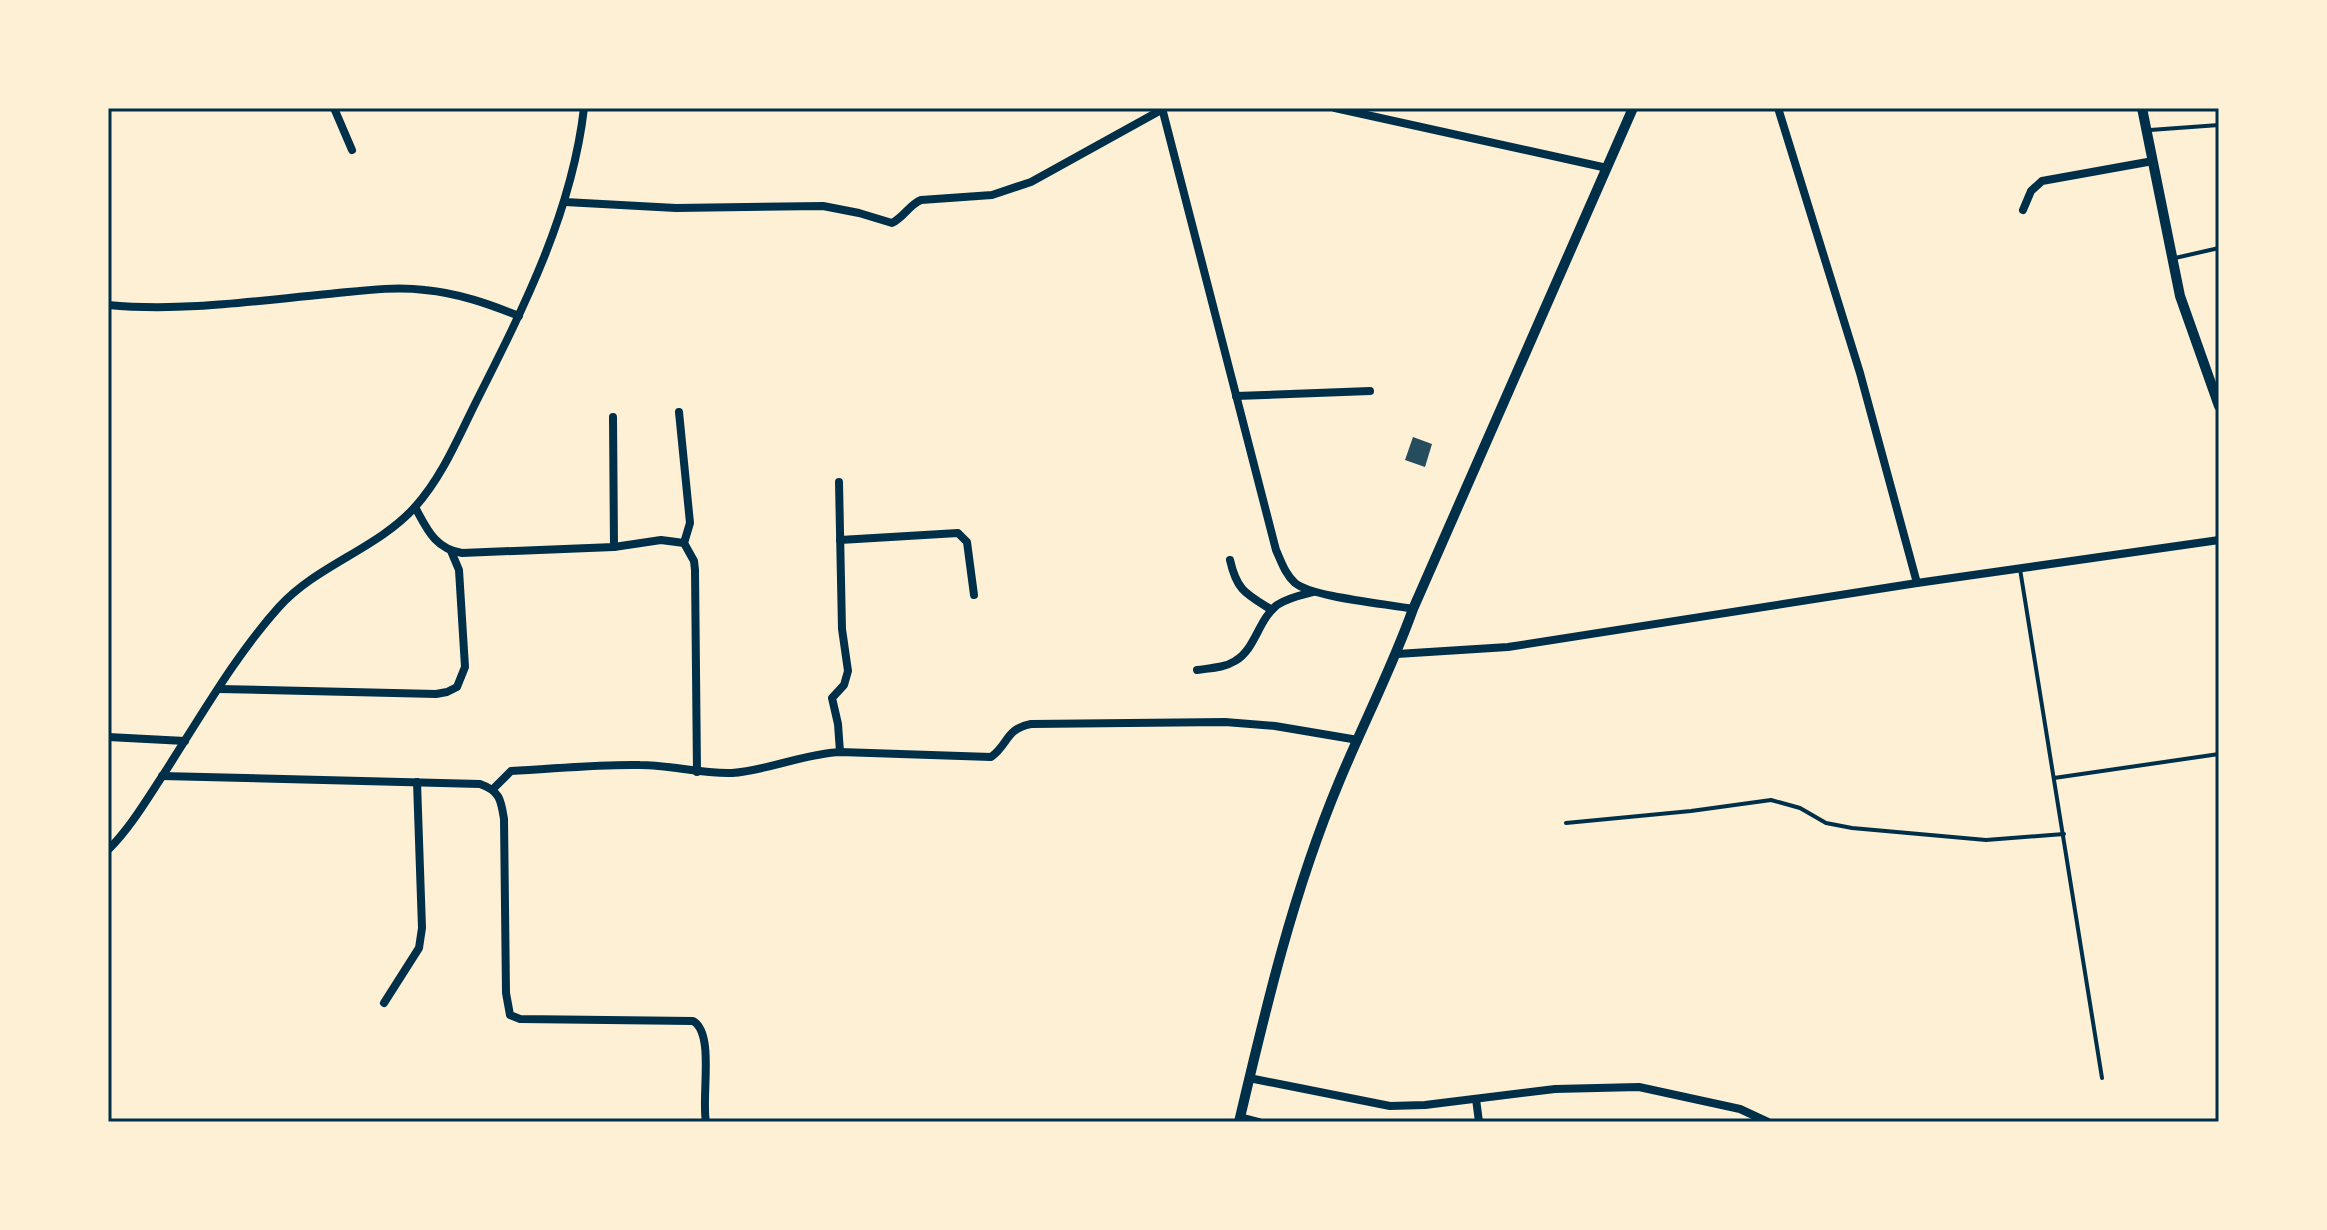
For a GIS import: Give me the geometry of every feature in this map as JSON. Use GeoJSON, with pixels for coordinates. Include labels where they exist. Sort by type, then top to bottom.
{"type":"FeatureCollection","features":[{"type":"Feature","properties":{"kind":"street"},"geometry":{"type":"LineString","coordinates":[[334,108],[352,150]]}},
{"type":"Feature","properties":{"kind":"street"},"geometry":{"type":"LineString","coordinates":[[108,850],[142,808],[219,689],[280,605],[394,528],[439,476],[519,316],[565,202],[584,108]]}},
{"type":"Feature","properties":{"kind":"street"},"geometry":{"type":"LineString","coordinates":[[1335,108],[1607,168]]}},
{"type":"Feature","properties":{"kind":"street"},"geometry":{"type":"LineString","coordinates":[[1259,1122],[1240,1120],[1267,1001],[1307,866],[1339,782],[1397,654],[1413,609],[1633,108]]}},
{"type":"Feature","properties":{"kind":"street"},"geometry":{"type":"LineString","coordinates":[[1778,108],[1860,373],[1917,583]]}},
{"type":"Feature","properties":{"kind":"street"},"geometry":{"type":"LineString","coordinates":[[2142,108],[2180,296],[2219,406]]}},
{"type":"Feature","properties":{"kind":"street"},"geometry":{"type":"LineString","coordinates":[[565,202],[676,208],[823,206],[892,223],[921,200],[1009,191],[1163,109],[1276,550],[1287,573],[1297,585],[1314,591],[1413,609]]}},
{"type":"Feature","properties":{"kind":"street"},"geometry":{"type":"LineString","coordinates":[[2023,210],[2031,191],[2042,181],[2153,161]]}},
{"type":"Feature","properties":{"kind":"street"},"geometry":{"type":"LineString","coordinates":[[108,305],[182,308],[370,290],[421,289],[486,303],[519,316]]}},
{"type":"Feature","properties":{"kind":"street"},"geometry":{"type":"LineString","coordinates":[[1236,396],[1370,391]]}},
{"type":"Feature","properties":{"kind":"street"},"geometry":{"type":"LineString","coordinates":[[679,412],[690,523],[684,543],[694,561],[695,570],[697,772]]}},
{"type":"Feature","properties":{"kind":"street"},"geometry":{"type":"LineString","coordinates":[[613,417],[614,547]]}},
{"type":"Feature","properties":{"kind":"street"},"geometry":{"type":"LineString","coordinates":[[839,482],[842,629],[848,671],[844,685],[832,698],[840,752]]}},
{"type":"Feature","properties":{"kind":"street"},"geometry":{"type":"LineString","coordinates":[[219,689],[436,694],[457,687],[465,667],[459,570],[451,551],[432,537],[415,507]]}},
{"type":"Feature","properties":{"kind":"street"},"geometry":{"type":"LineString","coordinates":[[840,540],[958,533],[967,542],[974,595]]}},
{"type":"Feature","properties":{"kind":"street"},"geometry":{"type":"LineString","coordinates":[[451,551],[614,547],[661,540],[684,543]]}},
{"type":"Feature","properties":{"kind":"street"},"geometry":{"type":"LineString","coordinates":[[1397,654],[1508,647],[1917,583],[2219,540]]}},
{"type":"Feature","properties":{"kind":"street"},"geometry":{"type":"LineString","coordinates":[[1230,560],[1236,585],[1272,610]]}},
{"type":"Feature","properties":{"kind":"street"},"geometry":{"type":"LineString","coordinates":[[1197,670],[1236,661],[1246,651],[1272,610],[1290,599],[1314,591]]}},
{"type":"Feature","properties":{"kind":"street"},"geometry":{"type":"LineString","coordinates":[[493,789],[511,771],[642,764],[697,772],[746,771],[780,766],[820,753],[840,752],[991,757],[998,752],[1011,731],[1031,724],[1225,722],[1275,726],[1358,740]]}},
{"type":"Feature","properties":{"kind":"street"},"geometry":{"type":"LineString","coordinates":[[108,737],[185,741]]}},
{"type":"Feature","properties":{"kind":"street"},"geometry":{"type":"LineString","coordinates":[[162,776],[480,784],[493,789],[501,802],[504,819],[506,993],[510,1015],[520,1019],[693,1021],[699,1025],[705,1043],[703,1104],[706,1122]]}},
{"type":"Feature","properties":{"kind":"street"},"geometry":{"type":"LineString","coordinates":[[384,1003],[419,948],[422,928],[417,782]]}},
{"type":"Feature","properties":{"kind":"street"},"geometry":{"type":"LineString","coordinates":[[1249,1078],[1390,1106],[1555,1089],[1639,1087],[1740,1109],[1768,1122]]}},
{"type":"Feature","properties":{"kind":"street"},"geometry":{"type":"LineString","coordinates":[[1476,1099],[1479,1122]]}},
{"type":"Feature","properties":{"kind":"lane"},"geometry":{"type":"LineString","coordinates":[[2147,130],[2219,125]]}},
{"type":"Feature","properties":{"kind":"lane"},"geometry":{"type":"LineString","coordinates":[[2173,259],[2219,248]]}},
{"type":"Feature","properties":{"kind":"lane"},"geometry":{"type":"LineString","coordinates":[[2020,569],[2102,1078]]}},
{"type":"Feature","properties":{"kind":"lane"},"geometry":{"type":"LineString","coordinates":[[2054,778],[2219,754]]}},
{"type":"Feature","properties":{"kind":"lane"},"geometry":{"type":"LineString","coordinates":[[1566,823],[1771,800],[1800,808],[1826,823],[1852,828],[1986,840],[2064,834]]}},
{"type":"Feature","properties":{"kind":"building"},"geometry":{"type":"Polygon","coordinates":[[[1413,437],[1432,444],[1425,467],[1405,460],[1413,437]]]}}]}
